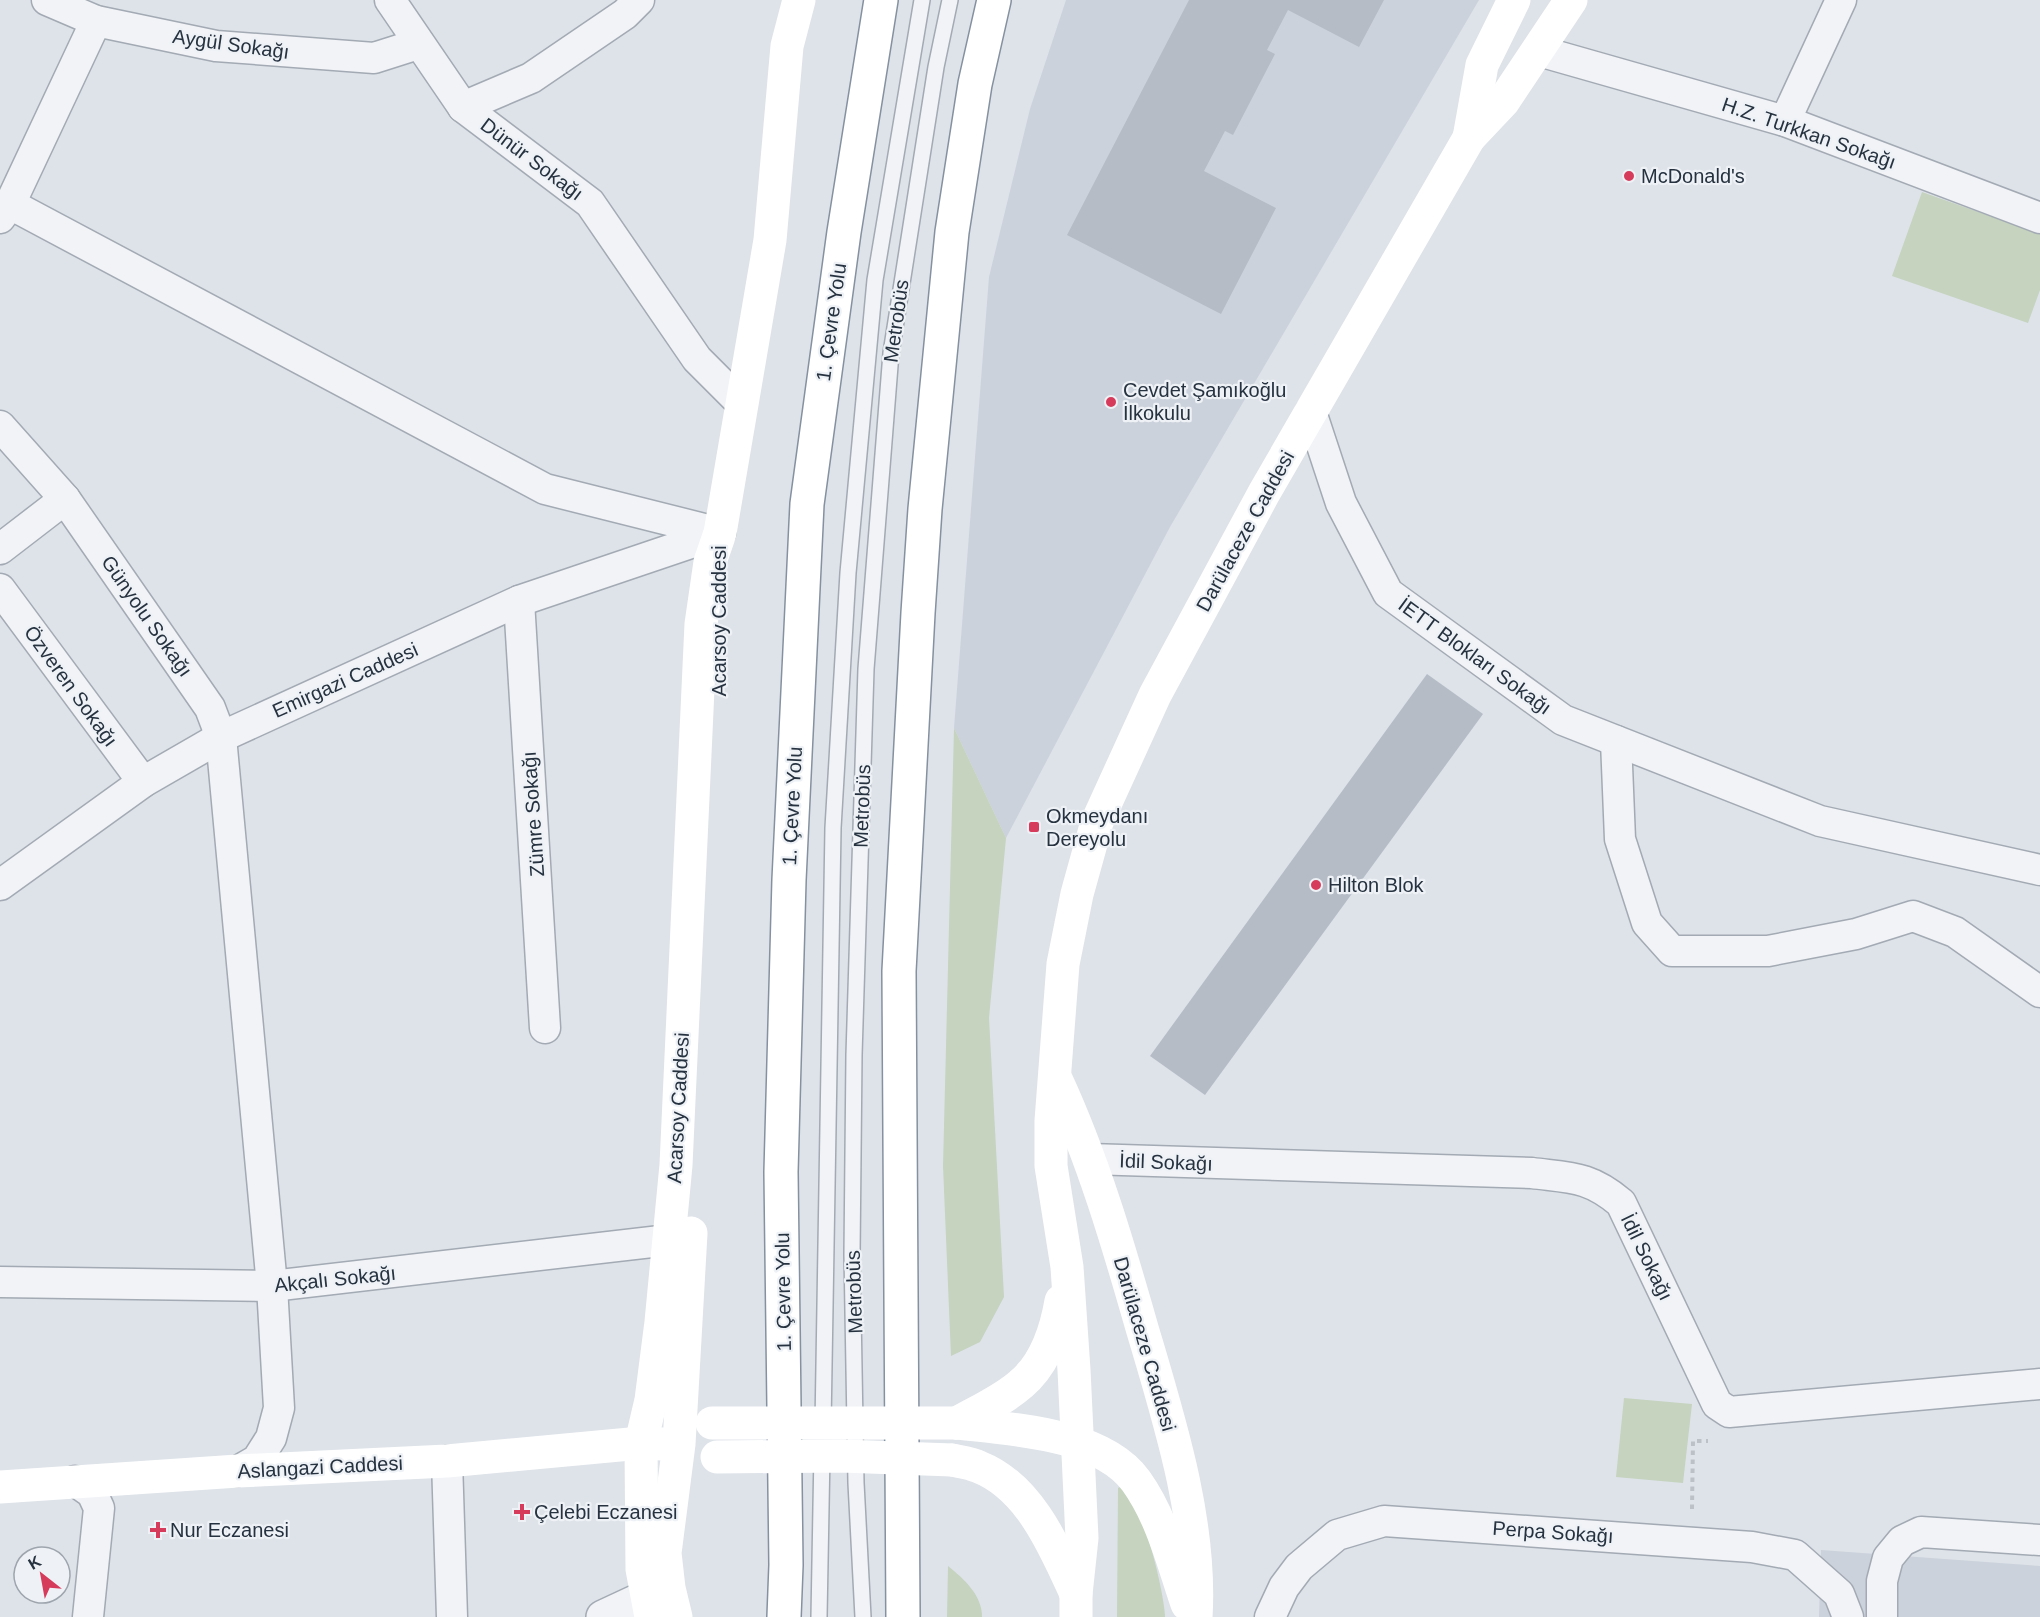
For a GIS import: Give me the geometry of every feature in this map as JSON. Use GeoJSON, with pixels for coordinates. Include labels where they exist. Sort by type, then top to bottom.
{"type":"FeatureCollection","features":[{"type":"Feature","properties":{"kind":"main road","name":"Acarsoy Caddesi"},"geometry":{"type":"LineString","coordinates":[[676,1617],[669,1588],[665,1553],[679,1444],[680,1239],[676,1165],[701,624],[710,562],[720,533],[740,402],[770,240],[787,46],[799,0]]}},
{"type":"Feature","properties":{"kind":"main road","name":"1. Çevre Yolu"},"geometry":{"type":"LineString","coordinates":[[784,1617],[786,1565],[781,1172],[807,504],[844,232],[881,0]]}},
{"type":"Feature","properties":{"kind":"main road"},"geometry":{"type":"LineString","coordinates":[[903,1617],[899,971],[918,614],[925,509],[952,232],[975,84],[994,0]]}},
{"type":"Feature","properties":{"kind":"main road"},"geometry":{"type":"LineString","coordinates":[[1469,138],[1482,65],[1514,0]]}},
{"type":"Feature","properties":{"kind":"main road","name":"Darülaceze Caddesi"},"geometry":{"type":"LineString","coordinates":[[1076,1606],[1082,1538],[1067,1267],[1051,1166],[1051,1121],[1064,964],[1077,894],[1097,822],[1155,695],[1311,412],[1469,138],[1503,102],[1571,0]]}},
{"type":"Feature","properties":{"kind":"main road","name":"Darülaceze Caddesi"},"geometry":{"type":"LineString","coordinates":[[1056,1079],[1090,1159],[1169,1420],[1197,1565],[1194,1617]]}},
{"type":"Feature","properties":{"kind":"main road"},"geometry":{"type":"LineString","coordinates":[[1051,1166],[1090,1159]]}},
{"type":"Feature","properties":{"kind":"main road","name":"Acarsoy Caddesi"},"geometry":{"type":"LineString","coordinates":[[649,1607],[642,1569],[640,1443],[651,1400],[680,1239]]}},
{"type":"Feature","properties":{"kind":"main road"},"geometry":{"type":"LineString","coordinates":[[957,1423],[1022,1384],[1034,1369],[1056,1326],[1067,1267]]}},
{"type":"Feature","properties":{"kind":"main road"},"geometry":{"type":"LineString","coordinates":[[679,1444],[712,1423],[957,1423],[1036,1432],[1077,1443],[1116,1461],[1135,1480],[1163,1534],[1194,1617]]}},
{"type":"Feature","properties":{"kind":"main road","name":"Aslangazi Caddesi"},"geometry":{"type":"LineString","coordinates":[[0,1487],[238,1471],[447,1461],[640,1443],[679,1444],[717,1457],[842,1456],[952,1460],[980,1467],[1001,1480],[1023,1500],[1053,1544],[1076,1606]]}},
{"type":"Feature","properties":{"kind":"street","name":"Aygül Sokağı"},"geometry":{"type":"LineString","coordinates":[[46,0],[96,21],[216,46],[374,58],[418,44]]}},
{"type":"Feature","properties":{"kind":"street","name":"Dünür Sokağı"},"geometry":{"type":"LineString","coordinates":[[390,0],[463,107],[591,203],[697,359],[740,402]]}},
{"type":"Feature","properties":{"kind":"street"},"geometry":{"type":"LineString","coordinates":[[463,107],[531,78],[625,14],[639,0]]}},
{"type":"Feature","properties":{"kind":"street"},"geometry":{"type":"LineString","coordinates":[[1785,121],[1841,0]]}},
{"type":"Feature","properties":{"kind":"street"},"geometry":{"type":"LineString","coordinates":[[96,21],[5,211],[545,489],[720,533]]}},
{"type":"Feature","properties":{"kind":"street","name":"H.Z. Turkkan Sokağı"},"geometry":{"type":"LineString","coordinates":[[1539,51],[1785,121],[2040,218]]}},
{"type":"Feature","properties":{"kind":"street","name":"İETT Blokları Sokağı"},"geometry":{"type":"LineString","coordinates":[[1311,412],[1341,503],[1388,593],[1563,720],[1820,821],[2040,870]]}},
{"type":"Feature","properties":{"kind":"street","name":"Günyolu Sokağı"},"geometry":{"type":"LineString","coordinates":[[0,426],[65,499],[210,708],[221,737],[272,1286],[279,1408],[271,1438],[256,1460],[238,1471]]}},
{"type":"Feature","properties":{"kind":"street"},"geometry":{"type":"LineString","coordinates":[[0,549],[65,499]]}},
{"type":"Feature","properties":{"kind":"street","name":"Emirgazi Caddesi"},"geometry":{"type":"LineString","coordinates":[[0,885],[143,783],[221,737],[519,601],[720,533]]}},
{"type":"Feature","properties":{"kind":"street","name":"Özveren Sokağı"},"geometry":{"type":"LineString","coordinates":[[0,589],[143,783]]}},
{"type":"Feature","properties":{"kind":"street","name":"Zümre Sokağı"},"geometry":{"type":"LineString","coordinates":[[519,601],[545,1028]]}},
{"type":"Feature","properties":{"kind":"street"},"geometry":{"type":"LineString","coordinates":[[1616,741],[1620,839],[1647,923],[1672,951],[1768,951],[1856,934],[1913,916],[1955,932],[2040,992]]}},
{"type":"Feature","properties":{"kind":"street","name":"İdil Sokağı"},"geometry":{"type":"LineString","coordinates":[[1090,1159],[1532,1173],[1585,1179],[1604,1188],[1621,1203],[1716,1404],[1726,1410]]}},
{"type":"Feature","properties":{"kind":"street","name":"Akçalı Sokağı"},"geometry":{"type":"LineString","coordinates":[[0,1282],[272,1286],[680,1239]]}},
{"type":"Feature","properties":{"kind":"street"},"geometry":{"type":"LineString","coordinates":[[1726,1410],[1729,1412],[2040,1384]]}},
{"type":"Feature","properties":{"kind":"street"},"geometry":{"type":"LineString","coordinates":[[447,1461],[452,1617]]}},
{"type":"Feature","properties":{"kind":"street"},"geometry":{"type":"LineString","coordinates":[[75,1481],[92,1493],[99,1508],[88,1617]]}},
{"type":"Feature","properties":{"kind":"street","name":"Perpa Sokağı"},"geometry":{"type":"LineString","coordinates":[[1270,1617],[1284,1587],[1299,1567],[1337,1535],[1384,1521],[1692,1542],[1752,1547],[1795,1555],[1839,1594],[1848,1617]]}},
{"type":"Feature","properties":{"kind":"street"},"geometry":{"type":"LineString","coordinates":[[1881,1617],[1882,1581],[1888,1558],[1902,1541],[1921,1532],[2040,1540]]}},
{"type":"Feature","properties":{"kind":"street"},"geometry":{"type":"LineString","coordinates":[[603,1617],[649,1607]]}},
{"type":"Feature","properties":{"kind":"lane","name":"Metrobüs"},"geometry":{"type":"LineString","coordinates":[[819,1617],[833,828],[847,584],[875,280],[922,0]]}},
{"type":"Feature","properties":{"kind":"lane","name":"Metrobüs"},"geometry":{"type":"LineString","coordinates":[[863,1617],[856,1484],[852,1254],[854,1055],[866,669],[891,353],[936,67],[950,0]]}},
{"type":"Feature","properties":{"kind":"path"},"geometry":{"type":"LineString","coordinates":[[1692,1542],[1693,1441],[1726,1441],[1726,1410]]}},
{"type":"Feature","properties":{"kind":"shaded area","name":"Cevdet Şamıkoğlu İlkokulu"},"geometry":{"type":"Polygon","coordinates":[[[1066,0],[1479,0],[1170,527],[1006,838],[954,728],[989,277],[1030,109],[1066,0]]]}},
{"type":"Feature","properties":{"kind":"shaded area"},"geometry":{"type":"Polygon","coordinates":[[[1821,1550],[2040,1566],[2040,1617],[1819,1617],[1821,1550]]]}},
{"type":"Feature","properties":{"kind":"green space"},"geometry":{"type":"Polygon","coordinates":[[[1922,192],[2040,234],[2040,290],[2028,323],[1892,276],[1922,192]]]}},
{"type":"Feature","properties":{"kind":"green space"},"geometry":{"type":"Polygon","coordinates":[[[954,728],[1006,838],[989,1018],[1004,1297],[980,1342],[951,1356],[943,1166],[954,728]]]}},
{"type":"Feature","properties":{"kind":"green space"},"geometry":{"type":"Polygon","coordinates":[[[1624,1398],[1692,1404],[1683,1483],[1616,1477],[1624,1398]]]}},
{"type":"Feature","properties":{"kind":"green space"},"geometry":{"type":"Polygon","coordinates":[[[1122,1486],[1130,1494],[1137,1508],[1151,1547],[1161,1587],[1165,1617],[1117,1617],[1118,1488],[1122,1486]]]}},
{"type":"Feature","properties":{"kind":"green space"},"geometry":{"type":"Polygon","coordinates":[[[948,1566],[966,1582],[975,1595],[982,1617],[947,1617],[948,1566]]]}},
{"type":"Feature","properties":{"kind":"building"},"geometry":{"type":"Polygon","coordinates":[[[1189,0],[1384,0],[1359,47],[1288,10],[1267,50],[1275,54],[1233,135],[1225,131],[1204,171],[1276,208],[1221,314],[1067,235],[1189,0]]]}},
{"type":"Feature","properties":{"kind":"building","name":"Hilton Blok"},"geometry":{"type":"Polygon","coordinates":[[[1427,674],[1483,714],[1205,1095],[1150,1056],[1427,674]]]}},
{"type":"Feature","properties":{"kind":"place","name":"McDonald's"},"geometry":{"type":"Point","coordinates":[1629,176]}},
{"type":"Feature","properties":{"kind":"place","name":"Cevdet Şamıkoğlu İlkokulu"},"geometry":{"type":"Point","coordinates":[1111,402]}},
{"type":"Feature","properties":{"kind":"place","name":"Okmeydanı Dereyolu"},"geometry":{"type":"Point","coordinates":[1034,827]}},
{"type":"Feature","properties":{"kind":"place","name":"Hilton Blok"},"geometry":{"type":"Point","coordinates":[1316,885]}},
{"type":"Feature","properties":{"kind":"place","name":"Çelebi Eczanesi"},"geometry":{"type":"Point","coordinates":[522,1512]}},
{"type":"Feature","properties":{"kind":"place","name":"Nur Eczanesi"},"geometry":{"type":"Point","coordinates":[158,1530]}}]}
